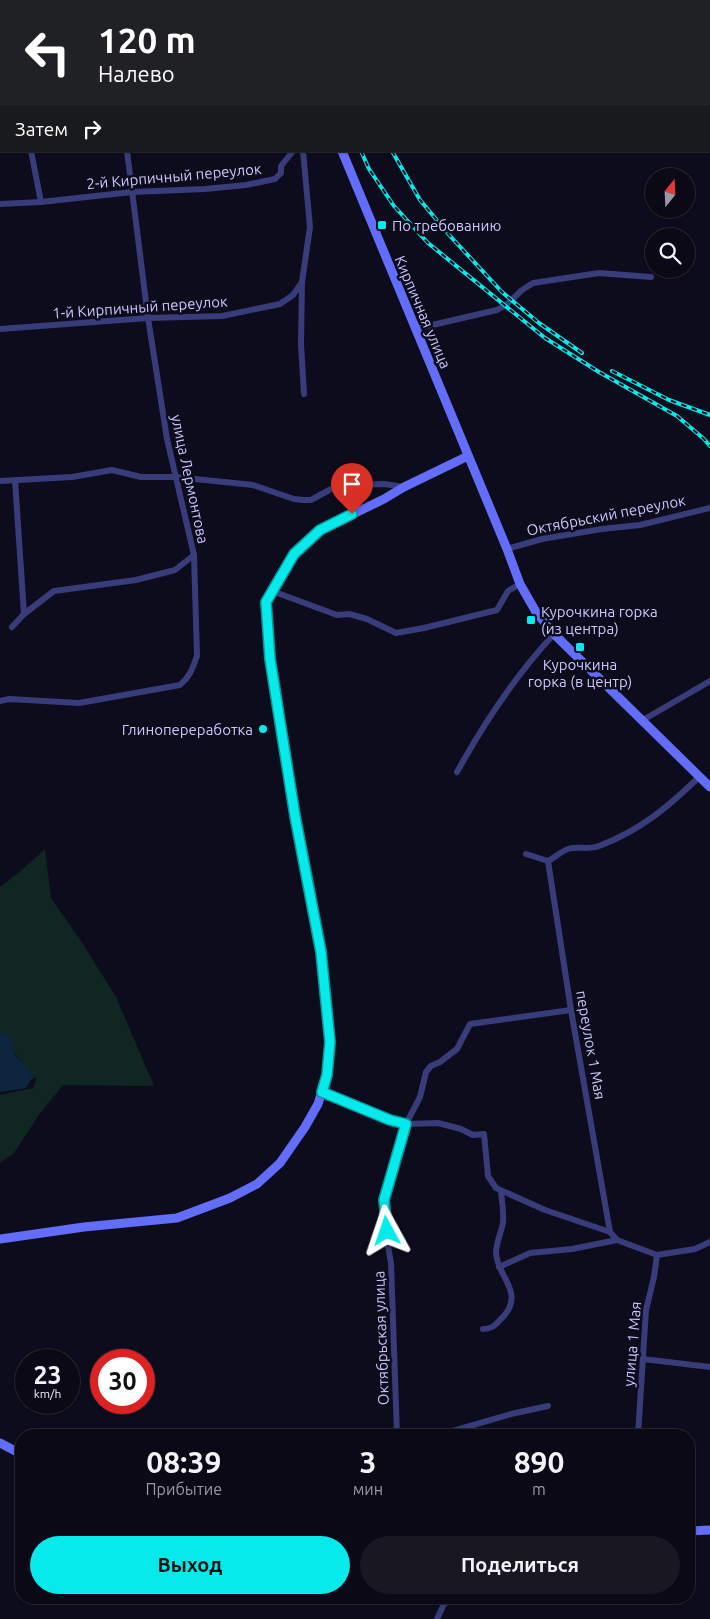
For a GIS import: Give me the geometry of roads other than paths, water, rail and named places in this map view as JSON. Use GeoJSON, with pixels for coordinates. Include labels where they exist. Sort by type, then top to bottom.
{"type":"FeatureCollection","features":[{"type":"Feature","properties":{"kind":"street"},"geometry":{"type":"LineString","coordinates":[[31,152],[41,202]]}},
{"type":"Feature","properties":{"kind":"street","name":"улица Лермонтова"},"geometry":{"type":"LineString","coordinates":[[0,701],[9,698],[79,703],[180,685],[193,670],[197,656],[194,555],[167,439],[148,318],[127,152]]}},
{"type":"Feature","properties":{"kind":"street","name":"2-й Кирпичный переулок"},"geometry":{"type":"LineString","coordinates":[[0,204],[41,202],[132,192],[246,185],[275,179],[281,173],[282,166],[292,152]]}},
{"type":"Feature","properties":{"kind":"street"},"geometry":{"type":"LineString","coordinates":[[303,152],[310,227],[302,282],[304,394]]}},
{"type":"Feature","properties":{"kind":"street","name":"Кирпичная улица"},"geometry":{"type":"LineString","coordinates":[[342,152],[520,584],[536,612],[554,634],[710,787]]}},
{"type":"Feature","properties":{"kind":"street"},"geometry":{"type":"LineString","coordinates":[[415,329],[497,310],[533,283],[599,273],[645,277]]}},
{"type":"Feature","properties":{"kind":"street","name":"1-й Кирпичный переулок"},"geometry":{"type":"LineString","coordinates":[[0,329],[148,318],[222,316],[280,304],[293,295],[302,282]]}},
{"type":"Feature","properties":{"kind":"street"},"geometry":{"type":"LineString","coordinates":[[0,1239],[84,1227],[177,1218],[230,1198],[257,1184],[280,1163],[306,1127],[318,1104],[327,1075],[330,1042],[321,952],[295,816],[270,659],[266,602],[294,554],[320,530],[468,456]]}},
{"type":"Feature","properties":{"kind":"street"},"geometry":{"type":"LineString","coordinates":[[0,481],[72,477],[112,470],[141,476],[176,477],[253,485],[290,498],[303,500],[311,500],[331,489],[350,485],[384,484],[404,487]]}},
{"type":"Feature","properties":{"kind":"street"},"geometry":{"type":"LineString","coordinates":[[15,480],[24,614]]}},
{"type":"Feature","properties":{"kind":"street","name":"Октябрьский переулок"},"geometry":{"type":"LineString","coordinates":[[507,549],[542,539],[640,525],[710,508]]}},
{"type":"Feature","properties":{"kind":"street"},"geometry":{"type":"LineString","coordinates":[[12,627],[24,614],[54,591],[136,580],[175,570],[194,555]]}},
{"type":"Feature","properties":{"kind":"street"},"geometry":{"type":"LineString","coordinates":[[272,591],[337,614],[349,614],[367,619],[396,633],[497,610],[508,591],[520,584]]}},
{"type":"Feature","properties":{"kind":"street"},"geometry":{"type":"LineString","coordinates":[[458,772],[474,742],[506,692],[554,634]]}},
{"type":"Feature","properties":{"kind":"street"},"geometry":{"type":"LineString","coordinates":[[643,720],[710,681]]}},
{"type":"Feature","properties":{"kind":"street"},"geometry":{"type":"LineString","coordinates":[[526,854],[548,861],[568,849],[596,848],[619,838],[646,824],[674,801],[699,776]]}},
{"type":"Feature","properties":{"kind":"street","name":"переулок 1 Мая"},"geometry":{"type":"LineString","coordinates":[[548,861],[571,1010],[610,1232]]}},
{"type":"Feature","properties":{"kind":"street","name":"Октябрьская улица"},"geometry":{"type":"LineString","coordinates":[[397,1429],[391,1263],[384,1200],[406,1124],[420,1097],[426,1072],[431,1066],[457,1050],[470,1024],[571,1010]]}},
{"type":"Feature","properties":{"kind":"street"},"geometry":{"type":"LineString","coordinates":[[322,1092],[390,1120],[406,1124],[438,1123],[473,1135],[484,1134],[486,1167],[492,1183],[502,1192],[524,1199],[545,1210],[610,1232],[617,1240],[657,1255],[695,1249],[710,1242]]}},
{"type":"Feature","properties":{"kind":"street"},"geometry":{"type":"LineString","coordinates":[[483,1329],[493,1327],[507,1313],[511,1300],[510,1287],[497,1263],[496,1251],[503,1220],[502,1192]]}},
{"type":"Feature","properties":{"kind":"street"},"geometry":{"type":"LineString","coordinates":[[499,1267],[530,1253],[572,1249],[617,1240]]}},
{"type":"Feature","properties":{"kind":"street","name":"улица 1 Мая"},"geometry":{"type":"LineString","coordinates":[[638,1429],[646,1310],[657,1255]]}},
{"type":"Feature","properties":{"kind":"street"},"geometry":{"type":"LineString","coordinates":[[643,1359],[710,1367]]}},
{"type":"Feature","properties":{"kind":"street"},"geometry":{"type":"LineString","coordinates":[[459,1429],[548,1406]]}},
{"type":"Feature","properties":{"kind":"street"},"geometry":{"type":"LineString","coordinates":[[0,1443],[15,1451]]}},
{"type":"Feature","properties":{"kind":"street"},"geometry":{"type":"LineString","coordinates":[[695,1531],[708,1532]]}},
{"type":"Feature","properties":{"kind":"street"},"geometry":{"type":"LineString","coordinates":[[437,1619],[444,1604]]}},
{"type":"Feature","properties":{"kind":"water"},"geometry":{"type":"Polygon","coordinates":[[[0,1032],[11,1037],[15,1055],[33,1076],[26,1088],[0,1092],[0,1032]]]}},
{"type":"Feature","properties":{"kind":"railway"},"geometry":{"type":"LineString","coordinates":[[361,152],[369,169],[394,206],[428,243],[545,338],[599,372],[677,416],[710,446]]}},
{"type":"Feature","properties":{"kind":"railway"},"geometry":{"type":"LineString","coordinates":[[393,152],[420,200],[502,292],[539,323],[582,353]]}},
{"type":"Feature","properties":{"kind":"railway"},"geometry":{"type":"LineString","coordinates":[[612,371],[669,400],[710,415]]}},
{"type":"Feature","properties":{"kind":"place","name":"По требованию"},"geometry":{"type":"Point","coordinates":[382,225]}},
{"type":"Feature","properties":{"kind":"place","name":"Курочкина горка (из центра)"},"geometry":{"type":"Point","coordinates":[531,620]}},
{"type":"Feature","properties":{"kind":"place","name":"Курочкина горка (в центр)"},"geometry":{"type":"Point","coordinates":[580,647]}},
{"type":"Feature","properties":{"kind":"place","name":"Глинопереработка"},"geometry":{"type":"Point","coordinates":[263,729]}}]}
